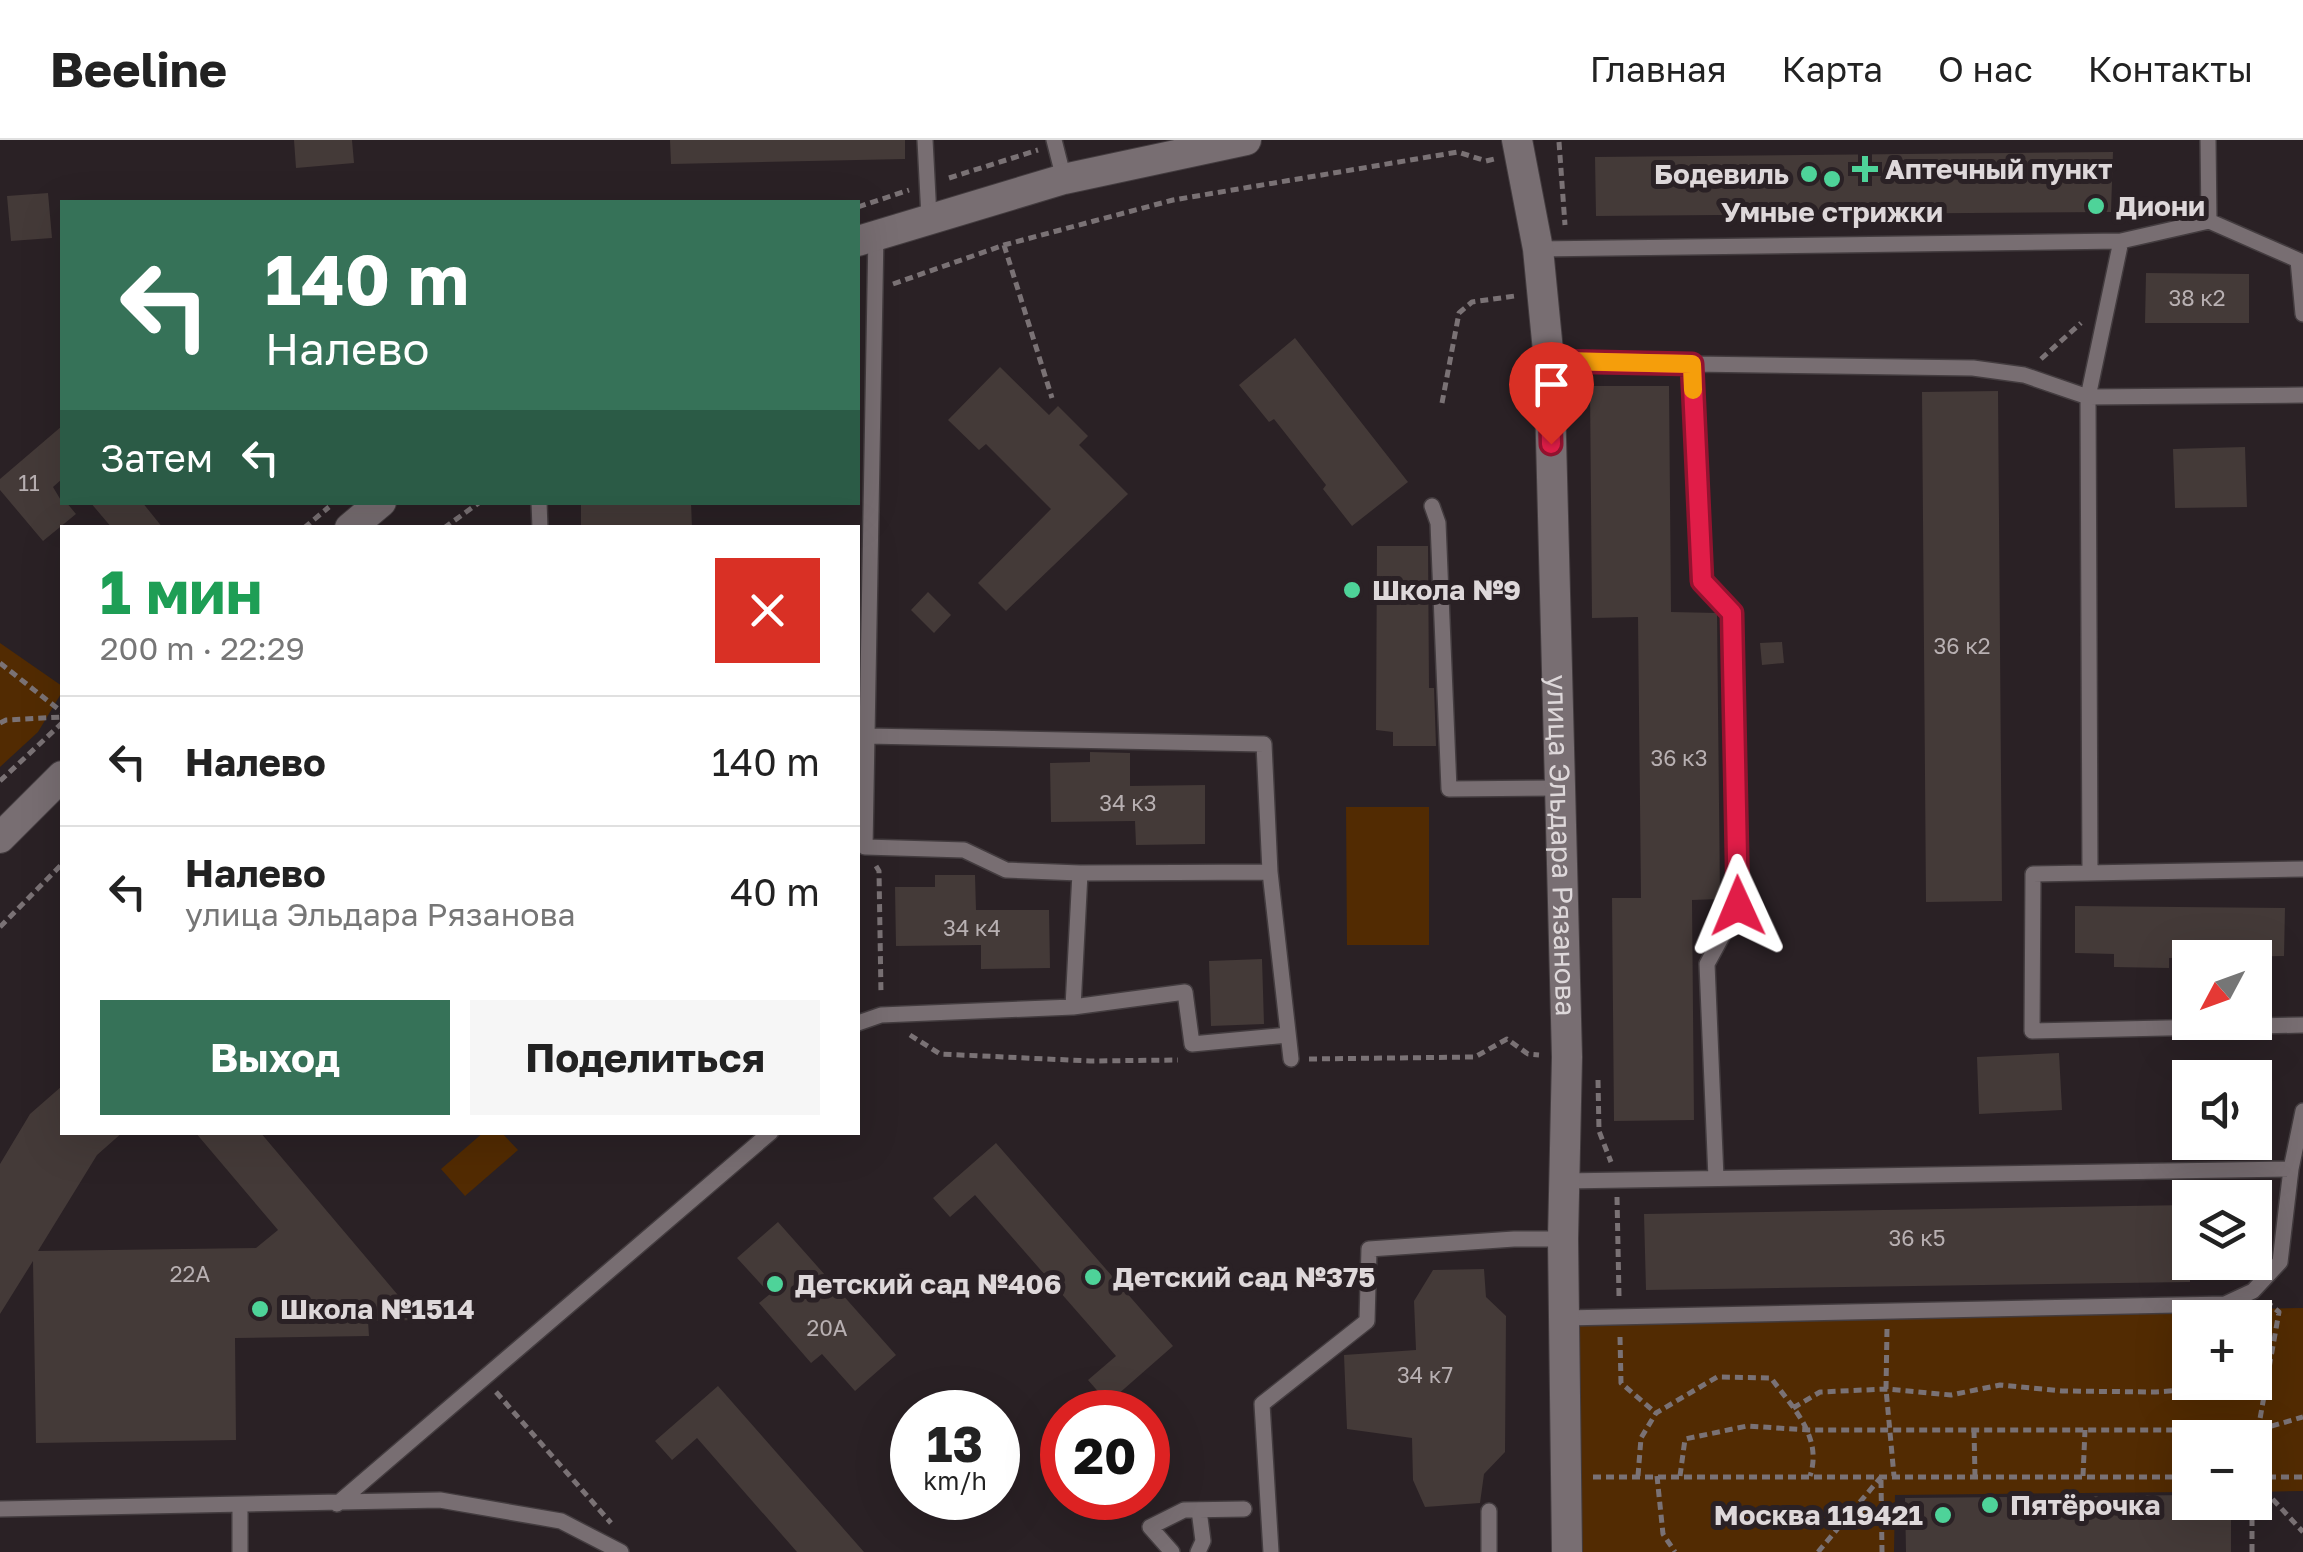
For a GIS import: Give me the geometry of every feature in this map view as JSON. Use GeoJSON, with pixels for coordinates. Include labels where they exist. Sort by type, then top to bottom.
{"type":"FeatureCollection","features":[{"type":"Feature","properties":{"kind":"street"},"geometry":{"type":"LineString","coordinates":[[866,237],[1064,179],[1144,150],[1246,140]]}},
{"type":"Feature","properties":{"kind":"street","name":"улица Эльдара Рязанова"},"geometry":{"type":"LineString","coordinates":[[1519,146],[1538,249],[1549,364],[1567,1057],[1563,1238],[1568,1550]]}},
{"type":"Feature","properties":{"kind":"street"},"geometry":{"type":"LineString","coordinates":[[354,525],[377,505]]}},
{"type":"Feature","properties":{"kind":"street"},"geometry":{"type":"LineString","coordinates":[[0,838],[60,778]]}},
{"type":"Feature","properties":{"kind":"lane"},"geometry":{"type":"LineString","coordinates":[[926,140],[929,217]]}},
{"type":"Feature","properties":{"kind":"lane"},"geometry":{"type":"LineString","coordinates":[[2208,140],[2209,220]]}},
{"type":"Feature","properties":{"kind":"lane"},"geometry":{"type":"LineString","coordinates":[[1054,142],[1064,179]]}},
{"type":"Feature","properties":{"kind":"lane"},"geometry":{"type":"LineString","coordinates":[[1538,249],[2121,241],[2209,220],[2298,260],[2303,314]]}},
{"type":"Feature","properties":{"kind":"lane"},"geometry":{"type":"LineString","coordinates":[[866,237],[876,290],[866,847],[964,850],[1006,870],[1270,872]]}},
{"type":"Feature","properties":{"kind":"lane"},"geometry":{"type":"LineString","coordinates":[[2090,873],[2088,397],[2121,241]]}},
{"type":"Feature","properties":{"kind":"lane"},"geometry":{"type":"LineString","coordinates":[[1549,364],[1973,368],[2024,375],[2088,397],[2303,395]]}},
{"type":"Feature","properties":{"kind":"lane"},"geometry":{"type":"LineString","coordinates":[[1692,364],[1702,581],[1732,613],[1738,906],[1707,964],[1716,1178]]}},
{"type":"Feature","properties":{"kind":"lane"},"geometry":{"type":"LineString","coordinates":[[1432,506],[1438,522],[1450,789],[1560,788]]}},
{"type":"Feature","properties":{"kind":"lane"},"geometry":{"type":"LineString","coordinates":[[868,736],[1264,744],[1270,872],[1291,1059]]}},
{"type":"Feature","properties":{"kind":"lane"},"geometry":{"type":"LineString","coordinates":[[2303,869],[2033,874],[2032,1031],[2303,1025]]}},
{"type":"Feature","properties":{"kind":"lane"},"geometry":{"type":"LineString","coordinates":[[1073,1007],[1080,873]]}},
{"type":"Feature","properties":{"kind":"lane"},"geometry":{"type":"LineString","coordinates":[[860,1022],[881,1015],[1073,1007],[1185,992],[1192,1044],[1288,1035]]}},
{"type":"Feature","properties":{"kind":"lane"},"geometry":{"type":"LineString","coordinates":[[1564,1318],[2225,1304],[2254,1290],[2280,1262],[2291,1169],[2303,1111]]}},
{"type":"Feature","properties":{"kind":"lane"},"geometry":{"type":"LineString","coordinates":[[337,1504],[768,1135]]}},
{"type":"Feature","properties":{"kind":"lane"},"geometry":{"type":"LineString","coordinates":[[1564,1180],[2291,1169]]}},
{"type":"Feature","properties":{"kind":"lane"},"geometry":{"type":"LineString","coordinates":[[1271,1552],[1262,1404],[1367,1322],[1369,1249],[1563,1238]]}},
{"type":"Feature","properties":{"kind":"lane"},"geometry":{"type":"LineString","coordinates":[[0,1508],[440,1500],[561,1522],[620,1550]]}},
{"type":"Feature","properties":{"kind":"lane"},"geometry":{"type":"LineString","coordinates":[[240,1505],[240,1552]]}},
{"type":"Feature","properties":{"kind":"lane"},"geometry":{"type":"LineString","coordinates":[[1172,1552],[1150,1526],[1184,1510],[1244,1509]]}},
{"type":"Feature","properties":{"kind":"lane"},"geometry":{"type":"LineString","coordinates":[[1198,1552],[1203,1541],[1199,1510]]}},
{"type":"Feature","properties":{"kind":"lane"},"geometry":{"type":"LineString","coordinates":[[1488,1511],[1489,1552]]}},
{"type":"Feature","properties":{"kind":"path"},"geometry":{"type":"LineString","coordinates":[[860,206],[1054,142]]}},
{"type":"Feature","properties":{"kind":"path"},"geometry":{"type":"LineString","coordinates":[[876,290],[1004,246],[1192,196],[1458,152],[1486,161],[1519,146]]}},
{"type":"Feature","properties":{"kind":"path"},"geometry":{"type":"LineString","coordinates":[[1004,246],[1052,398]]}},
{"type":"Feature","properties":{"kind":"path"},"geometry":{"type":"LineString","coordinates":[[1442,403],[1459,313],[1472,302],[1543,294]]}},
{"type":"Feature","properties":{"kind":"path"},"geometry":{"type":"LineString","coordinates":[[2024,375],[2110,296]]}},
{"type":"Feature","properties":{"kind":"path"},"geometry":{"type":"LineString","coordinates":[[308,525],[332,505]]}},
{"type":"Feature","properties":{"kind":"path"},"geometry":{"type":"LineString","coordinates":[[448,525],[476,505]]}},
{"type":"Feature","properties":{"kind":"path"},"geometry":{"type":"LineString","coordinates":[[0,662],[60,715]]}},
{"type":"Feature","properties":{"kind":"path"},"geometry":{"type":"LineString","coordinates":[[0,724],[6,720],[60,717]]}},
{"type":"Feature","properties":{"kind":"path"},"geometry":{"type":"LineString","coordinates":[[0,782],[60,719]]}},
{"type":"Feature","properties":{"kind":"path"},"geometry":{"type":"LineString","coordinates":[[0,927],[60,866]]}},
{"type":"Feature","properties":{"kind":"path"},"geometry":{"type":"LineString","coordinates":[[2254,1290],[2265,1300]]}},
{"type":"Feature","properties":{"kind":"path"},"geometry":{"type":"LineString","coordinates":[[2272,1306],[2279,1312],[2272,1351]]}},
{"type":"Feature","properties":{"kind":"path"},"geometry":{"type":"LineString","coordinates":[[1887,1311],[1886,1389],[1894,1476]]}},
{"type":"Feature","properties":{"kind":"path"},"geometry":{"type":"LineString","coordinates":[[1638,1476],[1641,1438],[1656,1413],[1716,1377],[1771,1378],[1809,1430],[1815,1460],[1810,1476]]}},
{"type":"Feature","properties":{"kind":"path"},"geometry":{"type":"LineString","coordinates":[[484,1378],[624,1538],[620,1550]]}},
{"type":"Feature","properties":{"kind":"path"},"geometry":{"type":"LineString","coordinates":[[1793,1408],[1820,1392],[1886,1389],[1951,1395],[2000,1385],[2062,1391],[2172,1391]]}},
{"type":"Feature","properties":{"kind":"path"},"geometry":{"type":"LineString","coordinates":[[2272,1426],[2303,1417]]}},
{"type":"Feature","properties":{"kind":"path"},"geometry":{"type":"LineString","coordinates":[[1680,1476],[1685,1439],[1747,1426],[1809,1430],[2172,1430]]}},
{"type":"Feature","properties":{"kind":"path"},"geometry":{"type":"LineString","coordinates":[[1974,1430],[1976,1476]]}},
{"type":"Feature","properties":{"kind":"path"},"geometry":{"type":"LineString","coordinates":[[2084,1476],[2085,1430]]}},
{"type":"Feature","properties":{"kind":"path"},"geometry":{"type":"LineString","coordinates":[[1658,1476],[1663,1534],[1675,1552]]}},
{"type":"Feature","properties":{"kind":"path"},"geometry":{"type":"LineString","coordinates":[[1566,1477],[2172,1477]]}},
{"type":"Feature","properties":{"kind":"path"},"geometry":{"type":"LineString","coordinates":[[1818,1552],[1880,1477]]}},
{"type":"Feature","properties":{"kind":"path"},"geometry":{"type":"LineString","coordinates":[[1880,1477],[1882,1552]]}},
{"type":"Feature","properties":{"kind":"path"},"geometry":{"type":"LineString","coordinates":[[2272,1479],[2303,1478]]}},
{"type":"Feature","properties":{"kind":"path"},"geometry":{"type":"LineString","coordinates":[[2272,1498],[2303,1532]]}},
{"type":"Feature","properties":{"kind":"path"},"geometry":{"type":"LineString","coordinates":[[2252,1520],[2252,1552]]}},
{"type":"Feature","properties":{"kind":"shaded area"},"geometry":{"type":"Polygon","coordinates":[[[0,643],[60,685],[60,695],[38,732],[0,767],[0,643]]]}},
{"type":"Feature","properties":{"kind":"shaded area"},"geometry":{"type":"Polygon","coordinates":[[[1346,807],[1429,807],[1429,945],[1347,945],[1346,807]]]}},
{"type":"Feature","properties":{"kind":"shaded area"},"geometry":{"type":"Polygon","coordinates":[[[481,1135],[504,1135],[518,1150],[465,1196],[441,1169],[481,1135]]]}},
{"type":"Feature","properties":{"kind":"shaded area"},"geometry":{"type":"Polygon","coordinates":[[[2303,1308],[2303,1491],[2272,1492],[2272,1420],[2172,1420],[2172,1492],[1895,1495],[1894,1552],[1580,1552],[1577,1324],[2172,1311],[2172,1400],[2272,1400],[2272,1309],[2303,1308]]]}},
{"type":"Feature","properties":{"kind":"building"},"geometry":{"type":"Polygon","coordinates":[[[294,140],[352,140],[354,163],[296,168],[294,140]]]}},
{"type":"Feature","properties":{"kind":"building"},"geometry":{"type":"Polygon","coordinates":[[[670,140],[905,140],[905,159],[671,164],[670,140]]]}},
{"type":"Feature","properties":{"kind":"building"},"geometry":{"type":"Polygon","coordinates":[[[2113,152],[2111,212],[1596,216],[1595,157],[2113,152]]]}},
{"type":"Feature","properties":{"kind":"building"},"geometry":{"type":"Polygon","coordinates":[[[48,193],[52,238],[11,241],[7,196],[48,193]]]}},
{"type":"Feature","properties":{"kind":"building"},"geometry":{"type":"Polygon","coordinates":[[[2146,273],[2249,274],[2249,323],[2145,323],[2146,273]]]}},
{"type":"Feature","properties":{"kind":"building"},"geometry":{"type":"Polygon","coordinates":[[[1295,338],[1408,482],[1352,526],[1323,489],[1326,485],[1274,419],[1269,422],[1239,385],[1295,338]]]}},
{"type":"Feature","properties":{"kind":"building"},"geometry":{"type":"Polygon","coordinates":[[[1000,367],[1049,415],[1058,406],[1088,436],[1079,445],[1128,494],[1006,611],[978,583],[1051,509],[986,444],[979,450],[948,420],[1000,367]]]}},
{"type":"Feature","properties":{"kind":"building"},"geometry":{"type":"Polygon","coordinates":[[[1590,386],[1669,386],[1671,612],[1717,613],[1720,899],[1692,900],[1694,1120],[1614,1121],[1612,898],[1641,898],[1638,617],[1592,618],[1590,386]]]}},
{"type":"Feature","properties":{"kind":"building"},"geometry":{"type":"Polygon","coordinates":[[[1998,391],[2002,901],[1926,902],[1922,392],[1998,391]]]}},
{"type":"Feature","properties":{"kind":"building"},"geometry":{"type":"Polygon","coordinates":[[[60,428],[60,481],[53,487],[60,505],[68,505],[76,514],[43,541],[0,490],[0,479],[60,428]]]}},
{"type":"Feature","properties":{"kind":"building"},"geometry":{"type":"Polygon","coordinates":[[[2245,447],[2247,507],[2175,508],[2173,449],[2245,447]]]}},
{"type":"Feature","properties":{"kind":"building"},"geometry":{"type":"Polygon","coordinates":[[[93,505],[144,505],[161,525],[109,525],[93,505]]]}},
{"type":"Feature","properties":{"kind":"building"},"geometry":{"type":"Polygon","coordinates":[[[581,505],[691,505],[692,525],[581,525],[581,505]]]}},
{"type":"Feature","properties":{"kind":"building"},"geometry":{"type":"Polygon","coordinates":[[[1377,546],[1428,546],[1429,688],[1434,688],[1436,746],[1393,746],[1393,732],[1376,730],[1377,546]]]}},
{"type":"Feature","properties":{"kind":"building"},"geometry":{"type":"Polygon","coordinates":[[[928,592],[951,615],[934,633],[911,610],[928,592]]]}},
{"type":"Feature","properties":{"kind":"building"},"geometry":{"type":"Polygon","coordinates":[[[1782,642],[1784,663],[1762,665],[1760,643],[1782,642]]]}},
{"type":"Feature","properties":{"kind":"building"},"geometry":{"type":"Polygon","coordinates":[[[1090,752],[1130,753],[1130,786],[1205,785],[1205,844],[1136,845],[1135,821],[1051,822],[1050,763],[1090,762],[1090,752]]]}},
{"type":"Feature","properties":{"kind":"building"},"geometry":{"type":"Polygon","coordinates":[[[935,875],[975,875],[976,910],[1049,910],[1050,968],[981,969],[981,945],[896,946],[895,887],[935,887],[935,875]]]}},
{"type":"Feature","properties":{"kind":"building"},"geometry":{"type":"Polygon","coordinates":[[[2075,906],[2285,908],[2284,956],[2272,956],[2272,940],[2172,940],[2169,968],[2114,967],[2114,954],[2075,953],[2075,906]]]}},
{"type":"Feature","properties":{"kind":"building"},"geometry":{"type":"Polygon","coordinates":[[[1262,959],[1264,1024],[1211,1026],[1209,961],[1262,959]]]}},
{"type":"Feature","properties":{"kind":"building"},"geometry":{"type":"Polygon","coordinates":[[[2059,1053],[2062,1110],[1979,1114],[1977,1057],[2059,1053]]]}},
{"type":"Feature","properties":{"kind":"building"},"geometry":{"type":"Polygon","coordinates":[[[60,1088],[60,1135],[120,1135],[97,1155],[38,1251],[256,1248],[278,1230],[198,1135],[263,1135],[419,1320],[368,1321],[369,1336],[235,1338],[236,1440],[36,1443],[33,1261],[0,1314],[0,1164],[30,1114],[60,1088]]]}},
{"type":"Feature","properties":{"kind":"building"},"geometry":{"type":"Polygon","coordinates":[[[996,1143],[1173,1346],[1123,1390],[1097,1390],[1088,1380],[1116,1356],[975,1195],[950,1217],[933,1198],[996,1143]]]}},
{"type":"Feature","properties":{"kind":"building"},"geometry":{"type":"Polygon","coordinates":[[[2172,1205],[2172,1280],[2190,1282],[1646,1290],[1644,1214],[2172,1205]]]}},
{"type":"Feature","properties":{"kind":"building"},"geometry":{"type":"Polygon","coordinates":[[[778,1222],[896,1355],[855,1391],[822,1354],[811,1363],[759,1303],[770,1294],[737,1258],[778,1222]]]}},
{"type":"Feature","properties":{"kind":"building"},"geometry":{"type":"Polygon","coordinates":[[[1484,1269],[1486,1297],[1506,1316],[1505,1452],[1484,1474],[1480,1503],[1425,1507],[1413,1480],[1412,1438],[1347,1429],[1344,1355],[1416,1350],[1414,1301],[1433,1270],[1484,1269]]]}},
{"type":"Feature","properties":{"kind":"building"},"geometry":{"type":"Polygon","coordinates":[[[718,1386],[864,1552],[797,1552],[697,1438],[672,1460],[655,1441],[718,1386]]]}},
{"type":"Feature","properties":{"kind":"building"},"geometry":{"type":"Polygon","coordinates":[[[2172,1495],[2172,1520],[2231,1520],[2231,1552],[1906,1552],[1905,1498],[2172,1495]]]}},
{"type":"Feature","properties":{"kind":"slow traffic"},"geometry":{"type":"LineString","coordinates":[[1562,361],[1692,364],[1693,390]]}},
{"type":"Feature","properties":{"kind":"place","name":"Аптечный пункт"},"geometry":{"type":"Point","coordinates":[1865,169]}},
{"type":"Feature","properties":{"kind":"place","name":"Бодевиль"},"geometry":{"type":"Point","coordinates":[1809,174]}},
{"type":"Feature","properties":{"kind":"place","name":"Умные стрижки"},"geometry":{"type":"Point","coordinates":[1832,179]}},
{"type":"Feature","properties":{"kind":"place","name":"Диони"},"geometry":{"type":"Point","coordinates":[2096,206]}},
{"type":"Feature","properties":{"kind":"place","name":"Школа №9"},"geometry":{"type":"Point","coordinates":[1352,590]}},
{"type":"Feature","properties":{"kind":"place","name":"Детский сад №375"},"geometry":{"type":"Point","coordinates":[1093,1277]}},
{"type":"Feature","properties":{"kind":"place","name":"Детский сад №406"},"geometry":{"type":"Point","coordinates":[775,1284]}},
{"type":"Feature","properties":{"kind":"place","name":"Школа №1514"},"geometry":{"type":"Point","coordinates":[260,1309]}},
{"type":"Feature","properties":{"kind":"place","name":"Пятёрочка"},"geometry":{"type":"Point","coordinates":[1990,1505]}},
{"type":"Feature","properties":{"kind":"place","name":"Москва 119421"},"geometry":{"type":"Point","coordinates":[1943,1515]}},
{"type":"Feature","properties":{"kind":"route"},"geometry":{"type":"LineString","coordinates":[[1551,444],[1549,361],[1692,364],[1702,581],[1732,613],[1738,906]]}}]}
